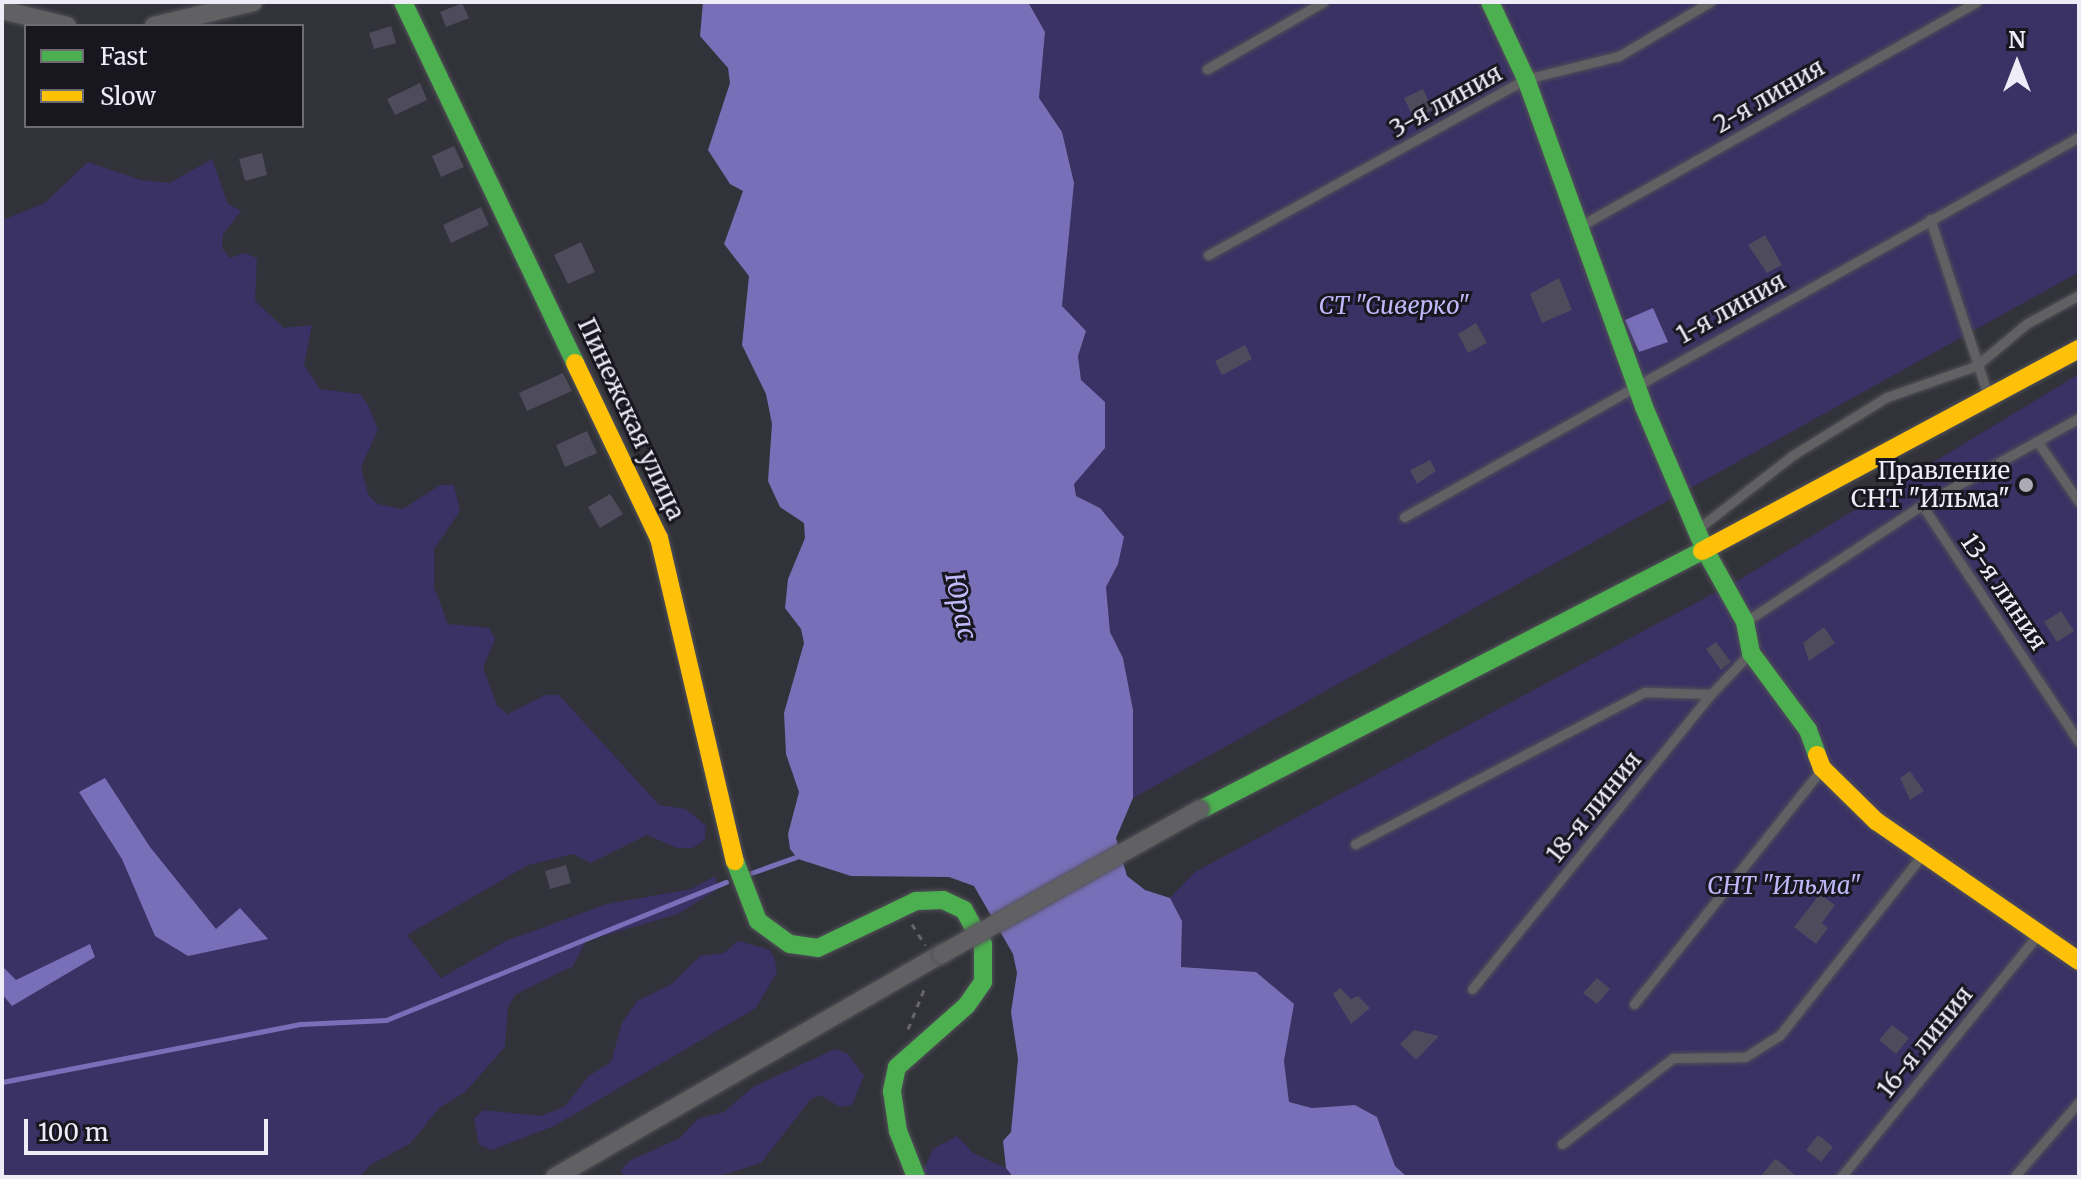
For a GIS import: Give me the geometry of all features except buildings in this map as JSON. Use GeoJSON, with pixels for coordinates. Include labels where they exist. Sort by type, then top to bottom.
{"type":"FeatureCollection","features":[{"type":"Feature","properties":{"kind":"street"},"geometry":{"type":"LineString","coordinates":[[162,24],[253,2]]}},
{"type":"Feature","properties":{"kind":"street","name":"Пинежская улица"},"geometry":{"type":"LineString","coordinates":[[403,2],[659,538],[740,883],[758,921],[790,944],[818,948],[916,901],[943,900],[964,910],[983,944],[983,982],[966,1006],[897,1067],[892,1091],[898,1131],[916,1177]]}},
{"type":"Feature","properties":{"kind":"street"},"geometry":{"type":"LineString","coordinates":[[1490,2],[1526,79],[1582,225],[1637,384],[1696,530],[1745,622],[1751,653],[1808,730],[1822,768],[1876,821],[2079,961]]}},
{"type":"Feature","properties":{"kind":"street"},"geometry":{"type":"LineString","coordinates":[[2,10],[59,24]]}},
{"type":"Feature","properties":{"kind":"street"},"geometry":{"type":"LineString","coordinates":[[555,1177],[935,952],[1202,809],[1705,550],[2079,349]]}},
{"type":"Feature","properties":{"kind":"lane"},"geometry":{"type":"LineString","coordinates":[[1207,69],[1323,2]]}},
{"type":"Feature","properties":{"kind":"lane","name":"3-я линия"},"geometry":{"type":"LineString","coordinates":[[1208,255],[1526,79],[1619,56],[1710,2]]}},
{"type":"Feature","properties":{"kind":"lane","name":"2-я линия"},"geometry":{"type":"LineString","coordinates":[[1582,225],[1976,2]]}},
{"type":"Feature","properties":{"kind":"lane","name":"1-я линия"},"geometry":{"type":"LineString","coordinates":[[1404,517],[2079,137]]}},
{"type":"Feature","properties":{"kind":"lane"},"geometry":{"type":"LineString","coordinates":[[1930,219],[1989,399]]}},
{"type":"Feature","properties":{"kind":"lane"},"geometry":{"type":"LineString","coordinates":[[1696,530],[1793,455],[1887,397],[1976,366],[2026,324],[2079,295]]}},
{"type":"Feature","properties":{"kind":"lane"},"geometry":{"type":"LineString","coordinates":[[1745,622],[1922,505],[2079,418]]}},
{"type":"Feature","properties":{"kind":"lane"},"geometry":{"type":"LineString","coordinates":[[2037,441],[2079,502]]}},
{"type":"Feature","properties":{"kind":"lane","name":"13-я линия"},"geometry":{"type":"LineString","coordinates":[[1922,505],[2079,742]]}},
{"type":"Feature","properties":{"kind":"lane","name":"18-я линия"},"geometry":{"type":"LineString","coordinates":[[1472,989],[1711,694],[1751,653]]}},
{"type":"Feature","properties":{"kind":"lane"},"geometry":{"type":"LineString","coordinates":[[1355,844],[1645,692],[1711,694]]}},
{"type":"Feature","properties":{"kind":"lane"},"geometry":{"type":"LineString","coordinates":[[1634,1004],[1822,768]]}},
{"type":"Feature","properties":{"kind":"lane"},"geometry":{"type":"LineString","coordinates":[[1562,1144],[1673,1058],[1745,1057],[1780,1035],[1922,855]]}},
{"type":"Feature","properties":{"kind":"lane","name":"16-я линия"},"geometry":{"type":"LineString","coordinates":[[1841,1177],[2040,932]]}},
{"type":"Feature","properties":{"kind":"lane"},"geometry":{"type":"LineString","coordinates":[[2014,1177],[2079,1102]]}},
{"type":"Feature","properties":{"kind":"path"},"geometry":{"type":"LineString","coordinates":[[911,922],[935,952]]}},
{"type":"Feature","properties":{"kind":"path"},"geometry":{"type":"LineString","coordinates":[[906,1037],[928,981]]}},
{"type":"Feature","properties":{"kind":"green space","name":"СТ \"Сиверко\""},"geometry":{"type":"Polygon","coordinates":[[[1028,2],[2079,2],[2079,272],[1133,798],[1133,710],[1123,658],[1110,632],[1106,587],[1118,564],[1100,508],[1076,496],[1073,483],[1104,448],[1081,380],[1078,356],[1086,331],[1062,306],[1074,182],[1062,132],[1039,98],[1045,32],[1028,2]]]}},
{"type":"Feature","properties":{"kind":"green space"},"geometry":{"type":"Polygon","coordinates":[[[212,159],[228,204],[241,211],[223,234],[222,248],[230,258],[244,253],[257,258],[255,301],[284,328],[312,325],[304,365],[320,389],[360,394],[368,405],[378,429],[361,468],[368,494],[377,504],[403,509],[440,485],[454,485],[460,511],[434,549],[434,587],[448,624],[489,628],[495,639],[483,667],[497,706],[508,714],[545,695],[559,695],[659,805],[686,809],[706,826],[705,839],[693,848],[677,848],[647,835],[591,863],[573,854],[528,865],[407,935],[441,978],[506,941],[607,904],[691,889],[716,876],[716,890],[678,914],[586,941],[573,966],[515,995],[508,1007],[505,1047],[465,1092],[439,1108],[410,1144],[370,1165],[360,1177],[2,1177],[2,220],[45,203],[88,162],[141,180],[170,183],[212,159]]]}},
{"type":"Feature","properties":{"kind":"green space","name":"СНТ \"Ильма\""},"geometry":{"type":"Polygon","coordinates":[[[2079,374],[2079,1177],[1407,1177],[1395,1166],[1377,1117],[1355,1105],[1312,1108],[1289,1102],[1284,1061],[1293,1004],[1256,972],[1181,967],[1182,921],[1170,898],[1195,872],[1744,577],[2079,374]]]}},
{"type":"Feature","properties":{"kind":"green space"},"geometry":{"type":"Polygon","coordinates":[[[738,941],[770,950],[775,960],[777,972],[756,1008],[554,1126],[492,1150],[479,1145],[474,1119],[483,1110],[541,1116],[564,1107],[589,1076],[611,1062],[622,1023],[637,1001],[673,983],[700,956],[724,953],[738,941]]]}},
{"type":"Feature","properties":{"kind":"green space"},"geometry":{"type":"Polygon","coordinates":[[[835,1049],[848,1054],[864,1076],[852,1105],[840,1107],[820,1095],[810,1100],[761,1163],[716,1177],[625,1177],[621,1171],[629,1161],[680,1138],[698,1119],[724,1112],[753,1087],[835,1049]]]}},
{"type":"Feature","properties":{"kind":"green space"},"geometry":{"type":"Polygon","coordinates":[[[957,1136],[973,1153],[1006,1168],[1013,1177],[925,1177],[923,1171],[933,1149],[957,1136]]]}},
{"type":"Feature","properties":{"kind":"water","name":"Юрас"},"geometry":{"type":"Polygon","coordinates":[[[703,2],[1028,2],[1045,32],[1039,98],[1062,132],[1074,183],[1062,306],[1086,331],[1078,356],[1081,380],[1105,402],[1105,448],[1074,484],[1076,496],[1100,508],[1124,537],[1118,564],[1106,587],[1110,632],[1123,658],[1133,710],[1133,798],[1116,838],[1127,876],[1145,890],[1170,898],[1182,921],[1181,967],[1256,972],[1294,1004],[1284,1061],[1289,1102],[1312,1108],[1355,1105],[1377,1117],[1395,1166],[1407,1177],[1013,1177],[1006,1168],[1003,1141],[1011,1132],[1018,1059],[1011,1012],[1017,973],[1013,954],[974,886],[949,877],[851,876],[798,859],[790,849],[788,834],[799,792],[786,754],[784,713],[804,643],[801,629],[785,608],[788,579],[805,538],[804,523],[780,507],[768,481],[772,424],[766,394],[742,345],[749,276],[724,244],[743,191],[730,184],[708,150],[730,83],[728,68],[700,36],[703,2]]]}},
{"type":"Feature","properties":{"kind":"water"},"geometry":{"type":"Polygon","coordinates":[[[1653,308],[1668,342],[1639,352],[1625,320],[1653,308]]]}},
{"type":"Feature","properties":{"kind":"water"},"geometry":{"type":"Polygon","coordinates":[[[105,778],[150,847],[216,929],[240,908],[268,939],[188,956],[155,936],[122,859],[79,792],[105,778]]]}},
{"type":"Feature","properties":{"kind":"water"},"geometry":{"type":"Polygon","coordinates":[[[90,944],[95,957],[12,1006],[2,994],[2,966],[16,980],[90,944]]]}},
{"type":"Feature","properties":{"kind":"waterway"},"geometry":{"type":"LineString","coordinates":[[751,873],[796,857]]}},
{"type":"Feature","properties":{"kind":"waterway"},"geometry":{"type":"LineString","coordinates":[[2,1082],[301,1024],[386,1020],[726,882]]}},
{"type":"Feature","properties":{"kind":"traffic: fast"},"geometry":{"type":"LineString","coordinates":[[403,2],[575,363]]}},
{"type":"Feature","properties":{"kind":"traffic: fast"},"geometry":{"type":"LineString","coordinates":[[1490,2],[1526,79],[1644,407],[1705,550],[1745,622],[1751,653],[1808,730],[1817,755]]}},
{"type":"Feature","properties":{"kind":"traffic: fast"},"geometry":{"type":"LineString","coordinates":[[1204,808],[1702,551]]}},
{"type":"Feature","properties":{"kind":"traffic: fast"},"geometry":{"type":"LineString","coordinates":[[735,861],[758,921],[790,944],[818,948],[916,901],[943,900],[964,910],[983,944],[983,982],[966,1006],[897,1067],[892,1091],[898,1131],[916,1177]]}},
{"type":"Feature","properties":{"kind":"traffic: slow"},"geometry":{"type":"LineString","coordinates":[[1702,551],[2079,349]]}},
{"type":"Feature","properties":{"kind":"traffic: slow"},"geometry":{"type":"LineString","coordinates":[[575,363],[659,538],[735,861]]}},
{"type":"Feature","properties":{"kind":"traffic: slow"},"geometry":{"type":"LineString","coordinates":[[1817,755],[1822,768],[1876,821],[2079,961]]}},
{"type":"Feature","properties":{"kind":"place","name":"Правление СНТ \"Ильма\""},"geometry":{"type":"Point","coordinates":[2026,485]}}]}
